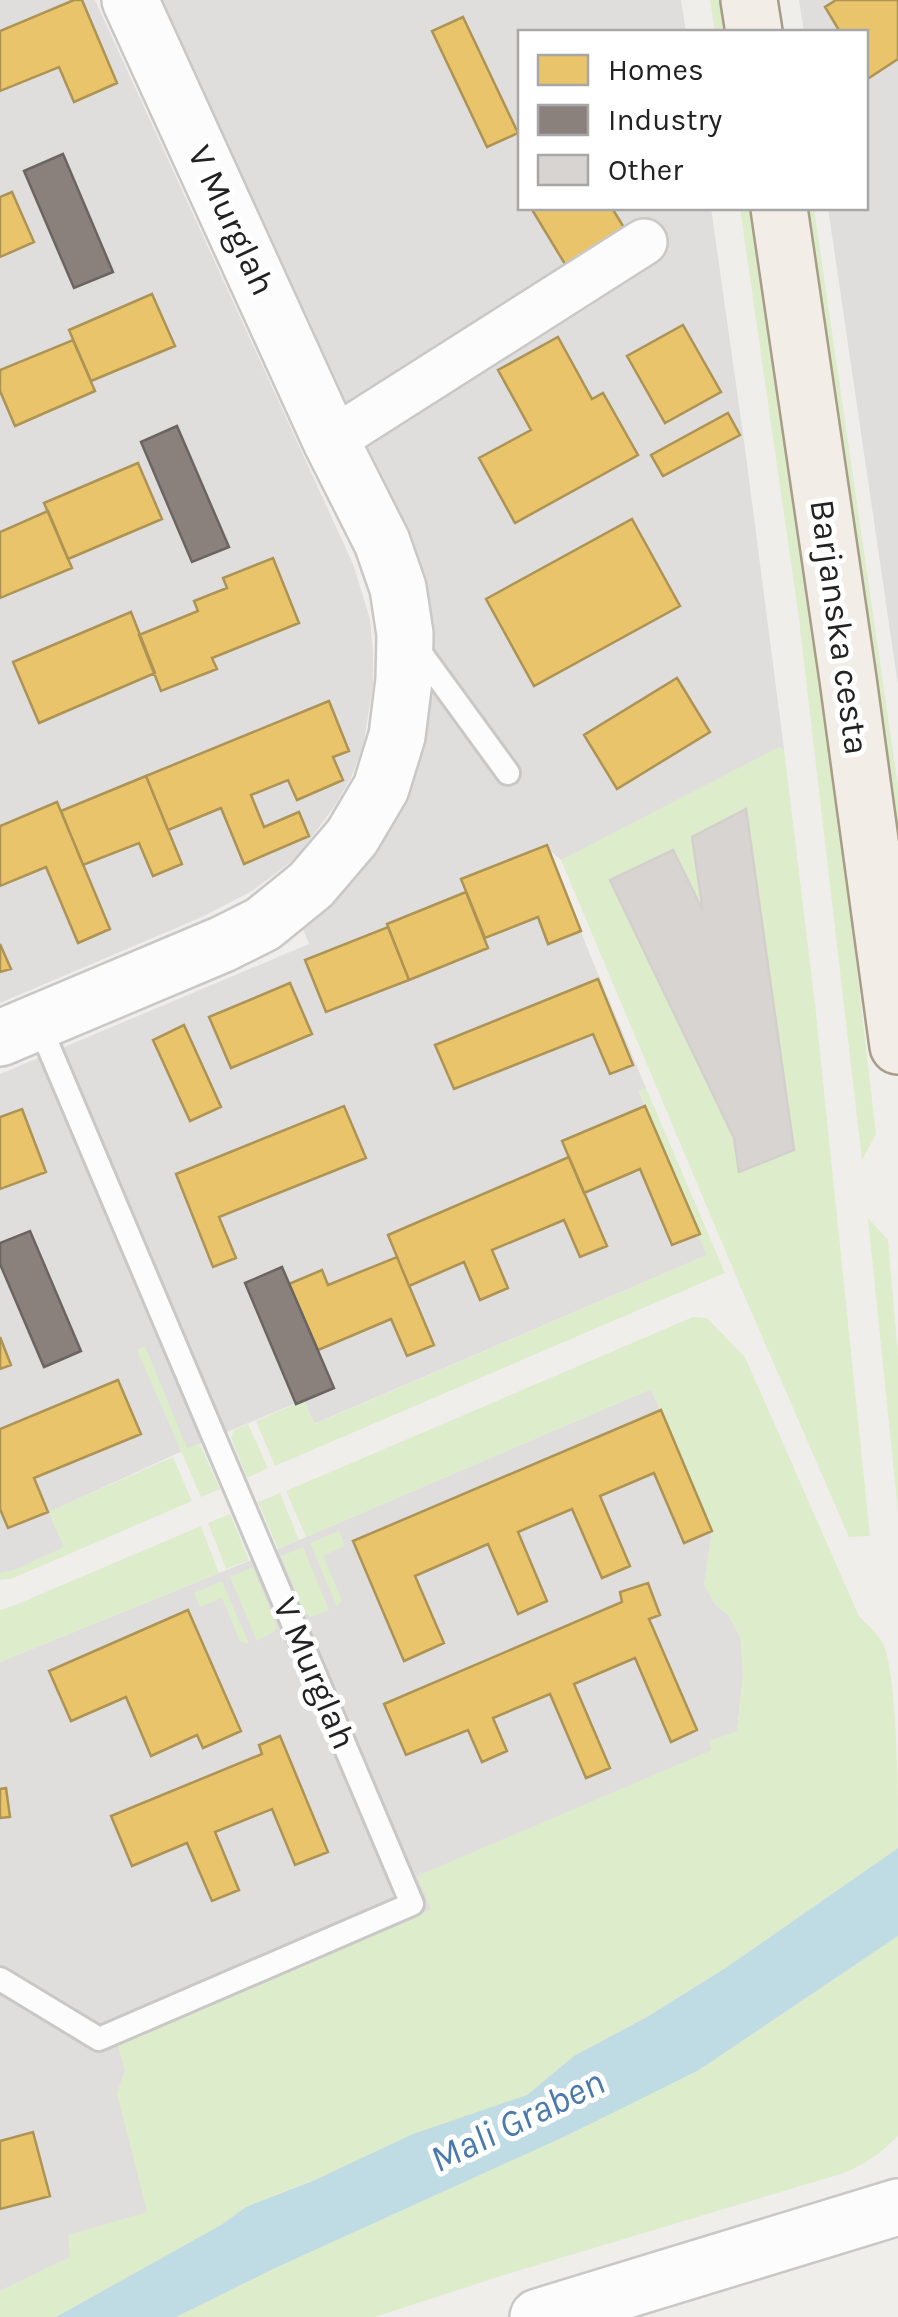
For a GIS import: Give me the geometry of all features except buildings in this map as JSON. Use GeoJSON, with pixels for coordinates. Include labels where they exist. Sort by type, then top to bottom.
{"type":"FeatureCollection","features":[{"type":"Feature","properties":{"kind":"main road"},"geometry":{"type":"LineString","coordinates":[[749,0],[754,30]]}},
{"type":"Feature","properties":{"kind":"main road","name":"Barjanska cesta"},"geometry":{"type":"LineString","coordinates":[[779,210],[898,1046]]}},
{"type":"Feature","properties":{"kind":"street","name":"V Murglah"},"geometry":{"type":"LineString","coordinates":[[19,1030],[263,924],[311,885],[352,838],[381,788],[398,736],[406,634],[398,588],[382,542],[331,441],[130,0]]}},
{"type":"Feature","properties":{"kind":"street"},"geometry":{"type":"LineString","coordinates":[[331,441],[644,242]]}},
{"type":"Feature","properties":{"kind":"street"},"geometry":{"type":"LineString","coordinates":[[538,2317],[898,2207]]}},
{"type":"Feature","properties":{"kind":"lane"},"geometry":{"type":"LineString","coordinates":[[406,634],[508,773]]}},
{"type":"Feature","properties":{"kind":"lane","name":"V Murglah"},"geometry":{"type":"LineString","coordinates":[[0,1979],[99,2039],[412,1904],[19,1030]]}},
{"type":"Feature","properties":{"kind":"shaded area"},"geometry":{"type":"Polygon","coordinates":[[[0,0],[95,0],[353,564],[370,619],[373,685],[363,747],[351,778],[296,858],[252,891],[202,917],[0,1003],[0,0]]]}},
{"type":"Feature","properties":{"kind":"shaded area"},"geometry":{"type":"Polygon","coordinates":[[[148,0],[681,0],[686,30],[518,30],[518,210],[711,210],[784,749],[561,860],[548,849],[646,1088],[639,1092],[707,1255],[314,1424],[303,1400],[187,1449],[49,1512],[65,1547],[0,1573],[0,1074],[309,944],[299,919],[415,676],[148,0]]]}},
{"type":"Feature","properties":{"kind":"shaded area"},"geometry":{"type":"Polygon","coordinates":[[[799,0],[898,0],[898,685],[828,210],[868,210],[868,30],[804,30],[799,0]]]}},
{"type":"Feature","properties":{"kind":"shaded area"},"geometry":{"type":"Polygon","coordinates":[[[651,1389],[712,1531],[704,1584],[741,1638],[743,1676],[737,1731],[205,2181],[71,2257],[0,2291],[0,1662],[278,1549],[651,1389]]]}},
{"type":"Feature","properties":{"kind":"green space"},"geometry":{"type":"Polygon","coordinates":[[[710,0],[728,0],[732,30],[715,30],[710,0]]]}},
{"type":"Feature","properties":{"kind":"green space"},"geometry":{"type":"Polygon","coordinates":[[[740,210],[758,210],[816,616],[876,1134],[862,1160],[799,619],[740,210]]]}},
{"type":"Feature","properties":{"kind":"green space"},"geometry":{"type":"Polygon","coordinates":[[[802,210],[814,210],[898,786],[898,871],[802,210]]]}},
{"type":"Feature","properties":{"kind":"green space"},"geometry":{"type":"Polygon","coordinates":[[[779,747],[784,749],[815,1004],[870,1536],[849,1537],[561,860],[779,747]]]}},
{"type":"Feature","properties":{"kind":"green space"},"geometry":{"type":"Polygon","coordinates":[[[646,1088],[725,1273],[275,1466],[256,1421],[304,1400],[315,1424],[707,1255],[639,1091],[646,1088]]]}},
{"type":"Feature","properties":{"kind":"green space"},"geometry":{"type":"Polygon","coordinates":[[[868,1218],[888,1240],[898,1355],[898,1512],[868,1218]]]}},
{"type":"Feature","properties":{"kind":"green space"},"geometry":{"type":"Polygon","coordinates":[[[693,1317],[707,1318],[745,1357],[859,1616],[884,1645],[895,1714],[898,1848],[727,1967],[574,2056],[527,2095],[246,2207],[221,2225],[56,2317],[0,2317],[0,2291],[70,2257],[68,2235],[147,2212],[117,2093],[125,2070],[117,2043],[431,1909],[417,1876],[712,1750],[709,1741],[737,1731],[743,1676],[741,1638],[704,1584],[712,1531],[651,1389],[306,1537],[286,1491],[693,1317]]]}},
{"type":"Feature","properties":{"kind":"green space"},"geometry":{"type":"Polygon","coordinates":[[[145,1346],[187,1448],[200,1444],[220,1489],[201,1497],[137,1350],[145,1346]]]}},
{"type":"Feature","properties":{"kind":"green space"},"geometry":{"type":"Polygon","coordinates":[[[248,1424],[268,1468],[247,1478],[231,1437],[234,1430],[248,1424]]]}},
{"type":"Feature","properties":{"kind":"green space"},"geometry":{"type":"Polygon","coordinates":[[[173,1457],[192,1501],[11,1579],[0,1580],[0,1573],[64,1547],[48,1512],[173,1457]]]}},
{"type":"Feature","properties":{"kind":"green space"},"geometry":{"type":"Polygon","coordinates":[[[280,1493],[299,1540],[278,1549],[258,1502],[280,1493]]]}},
{"type":"Feature","properties":{"kind":"green space"},"geometry":{"type":"Polygon","coordinates":[[[230,1514],[249,1560],[226,1569],[208,1523],[230,1514]]]}},
{"type":"Feature","properties":{"kind":"green space"},"geometry":{"type":"Polygon","coordinates":[[[201,1526],[219,1573],[0,1662],[0,1610],[201,1526]]]}},
{"type":"Feature","properties":{"kind":"green space"},"geometry":{"type":"Polygon","coordinates":[[[339,1531],[345,1546],[323,1556],[342,1600],[337,1607],[310,1543],[339,1531]]]}},
{"type":"Feature","properties":{"kind":"green space"},"geometry":{"type":"Polygon","coordinates":[[[303,1547],[329,1610],[311,1617],[304,1613],[281,1556],[303,1547]]]}},
{"type":"Feature","properties":{"kind":"green space"},"geometry":{"type":"Polygon","coordinates":[[[253,1567],[277,1627],[257,1641],[230,1577],[253,1567]]]}},
{"type":"Feature","properties":{"kind":"green space"},"geometry":{"type":"Polygon","coordinates":[[[222,1581],[249,1644],[240,1641],[222,1598],[200,1607],[194,1593],[222,1581]]]}},
{"type":"Feature","properties":{"kind":"green space"},"geometry":{"type":"Polygon","coordinates":[[[898,1936],[898,2136],[859,2166],[375,2317],[176,2317],[699,2070],[898,1936]]]}},
{"type":"Feature","properties":{"kind":"water","name":"Mali Graben"},"geometry":{"type":"Polygon","coordinates":[[[898,1848],[898,1936],[699,2070],[176,2317],[56,2317],[221,2225],[246,2207],[413,2134],[527,2095],[574,2056],[727,1967],[898,1848]]]}}]}
